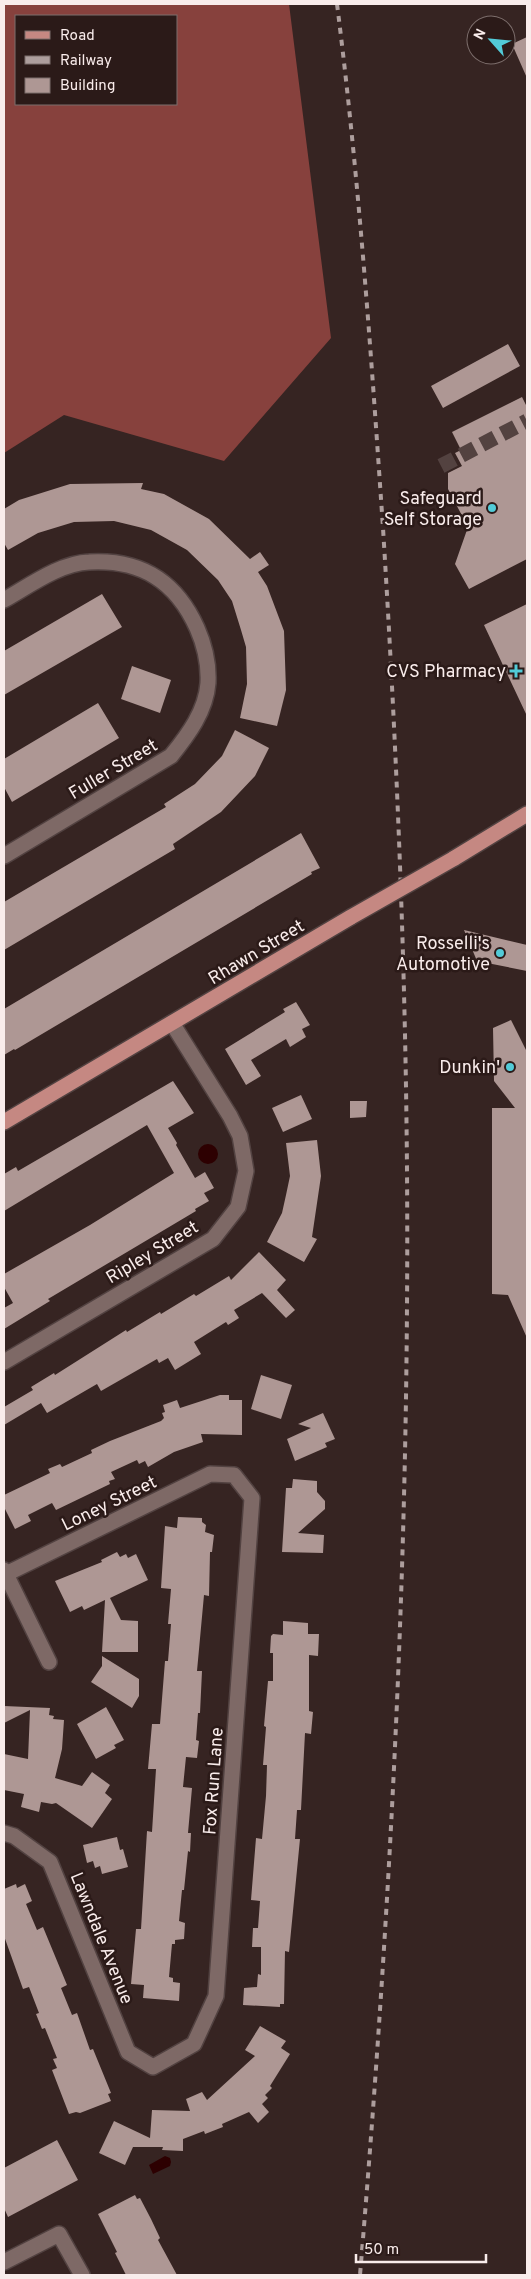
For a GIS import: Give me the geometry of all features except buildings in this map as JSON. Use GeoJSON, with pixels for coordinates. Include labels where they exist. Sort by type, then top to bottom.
{"type":"FeatureCollection","features":[{"type":"Feature","properties":{"kind":"main road","name":"Rhawn Street"},"geometry":{"type":"LineString","coordinates":[[4,1122],[527,815]]}},
{"type":"Feature","properties":{"kind":"street","name":"Fuller Street"},"geometry":{"type":"LineString","coordinates":[[4,600],[51,572],[88,562],[124,564],[153,574],[177,593],[191,615],[206,648],[208,684],[199,716],[189,735],[171,756],[4,856]]}},
{"type":"Feature","properties":{"kind":"street","name":"Ripley Street"},"geometry":{"type":"LineString","coordinates":[[4,1362],[213,1239],[238,1207],[246,1171],[240,1136],[230,1116],[172,1023]]}},
{"type":"Feature","properties":{"kind":"street","name":"Loney Street"},"geometry":{"type":"LineString","coordinates":[[5,1573],[210,1474],[234,1475]]}},
{"type":"Feature","properties":{"kind":"street","name":"Fox Run Lane"},"geometry":{"type":"LineString","coordinates":[[153,2067],[194,2044],[216,1996],[252,1498],[234,1475]]}},
{"type":"Feature","properties":{"kind":"street"},"geometry":{"type":"LineString","coordinates":[[5,1573],[49,1662]]}},
{"type":"Feature","properties":{"kind":"street","name":"Lawndale Avenue"},"geometry":{"type":"LineString","coordinates":[[4,1833],[14,1836],[50,1862],[128,2052],[153,2067]]}},
{"type":"Feature","properties":{"kind":"street"},"geometry":{"type":"LineString","coordinates":[[4,2262],[59,2234],[82,2275]]}},
{"type":"Feature","properties":{"kind":"shaded area"},"geometry":{"type":"Polygon","coordinates":[[[4,4],[289,4],[331,338],[224,461],[64,415],[4,453],[4,4]]]}},
{"type":"Feature","properties":{"kind":"shaded area"},"geometry":{"type":"Polygon","coordinates":[[[208,1144],[215,1147],[218,1154],[215,1161],[208,1164],[201,1161],[198,1154],[201,1147],[208,1144]]]}},
{"type":"Feature","properties":{"kind":"shaded area"},"geometry":{"type":"Polygon","coordinates":[[[165,2156],[170,2158],[170,2166],[153,2174],[149,2165],[165,2156]]]}},
{"type":"Feature","properties":{"kind":"tunnel"},"geometry":{"type":"LineString","coordinates":[[441,466],[527,421]]}},
{"type":"Feature","properties":{"kind":"railway"},"geometry":{"type":"LineString","coordinates":[[337,4],[358,200],[383,528],[402,916],[407,1208],[406,1426],[393,1790],[370,2154],[360,2275]]}},
{"type":"Feature","properties":{"kind":"place","name":"Safeguard Self Storage"},"geometry":{"type":"Point","coordinates":[492,508]}},
{"type":"Feature","properties":{"kind":"place","name":"CVS Pharmacy"},"geometry":{"type":"Point","coordinates":[516,671]}},
{"type":"Feature","properties":{"kind":"place","name":"Rosselli's Automotive"},"geometry":{"type":"Point","coordinates":[500,953]}},
{"type":"Feature","properties":{"kind":"place","name":"Dunkin'"},"geometry":{"type":"Point","coordinates":[510,1067]}}]}
